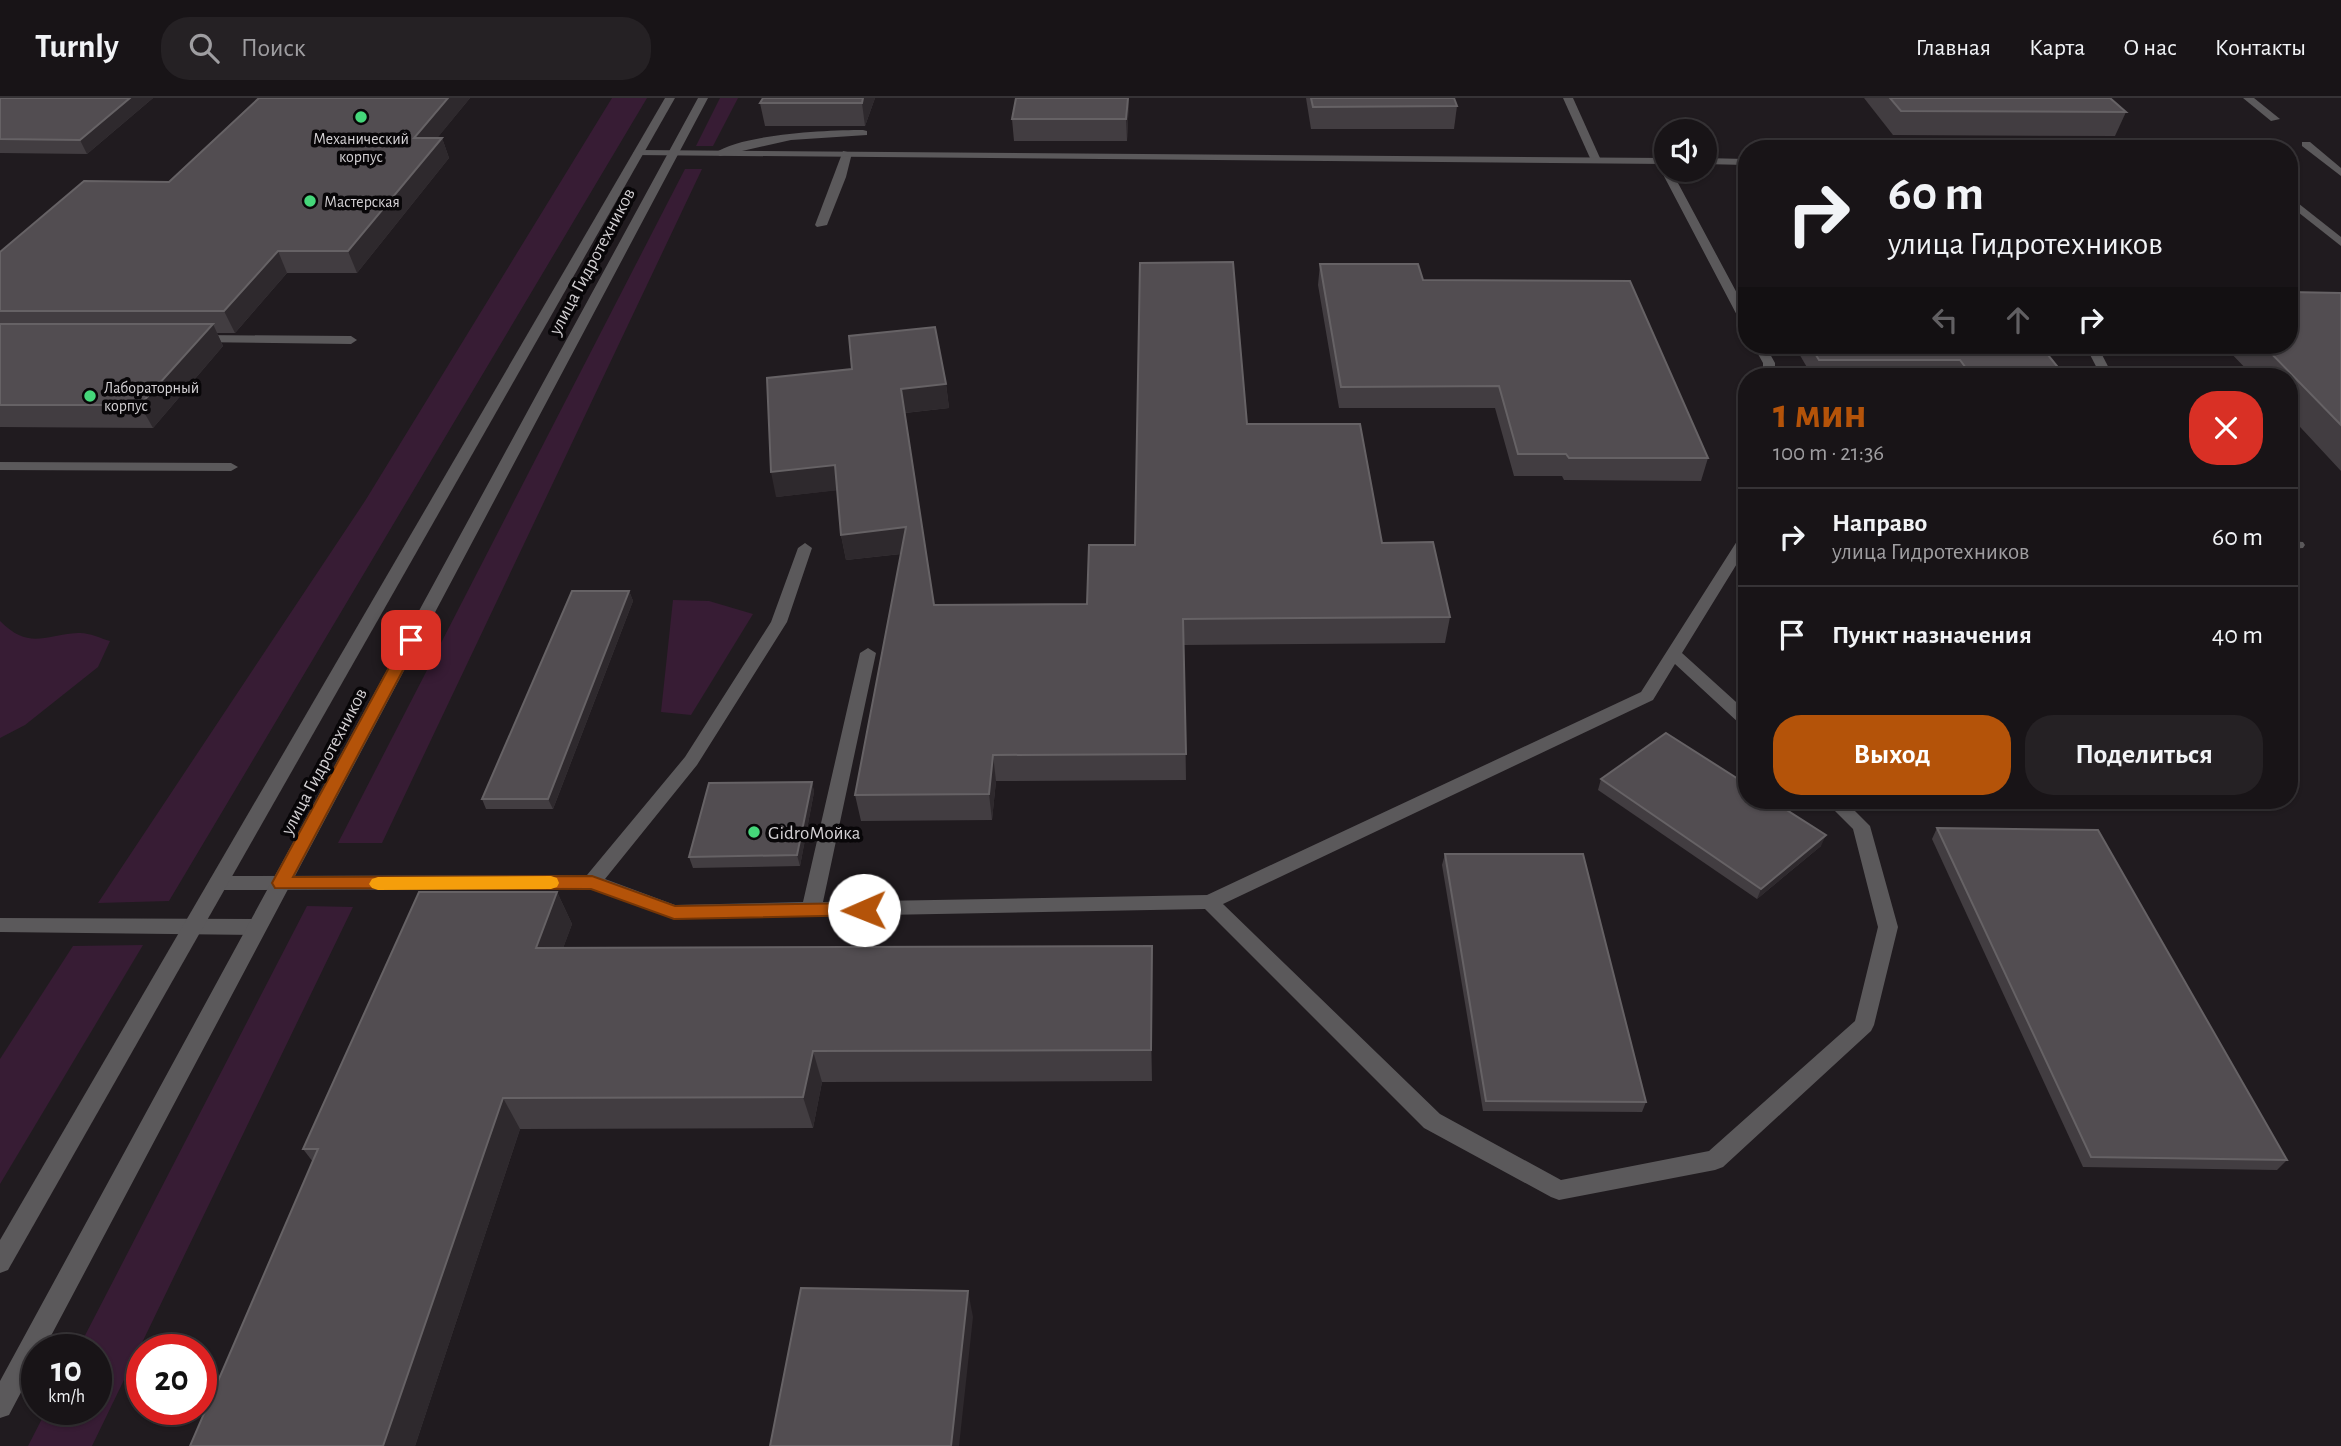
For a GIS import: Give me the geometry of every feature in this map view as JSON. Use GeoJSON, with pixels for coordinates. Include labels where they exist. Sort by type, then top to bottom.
{"type":"FeatureCollection","features":[{"type":"Feature","properties":{"kind":"street","name":"улица Гидротехников"},"geometry":{"type":"LineString","coordinates":[[0,1262],[670,98]]}},
{"type":"Feature","properties":{"kind":"street","name":"улица Гидротехников"},"geometry":{"type":"LineString","coordinates":[[0,1406],[703,98]]}},
{"type":"Feature","properties":{"kind":"street"},"geometry":{"type":"LineString","coordinates":[[1568,98],[1595,158]]}},
{"type":"Feature","properties":{"kind":"street"},"geometry":{"type":"LineString","coordinates":[[2248,98],[2275,119]]}},
{"type":"Feature","properties":{"kind":"street"},"geometry":{"type":"LineString","coordinates":[[720,153],[760,141],[805,133],[863,133]]}},
{"type":"Feature","properties":{"kind":"street"},"geometry":{"type":"LineString","coordinates":[[2306,144],[2341,173]]}},
{"type":"Feature","properties":{"kind":"street"},"geometry":{"type":"LineString","coordinates":[[638,153],[1595,158],[1654,161]]}},
{"type":"Feature","properties":{"kind":"street"},"geometry":{"type":"LineString","coordinates":[[821,225],[841,177],[847,153]]}},
{"type":"Feature","properties":{"kind":"street"},"geometry":{"type":"LineString","coordinates":[[1717,161],[1738,162]]}},
{"type":"Feature","properties":{"kind":"street"},"geometry":{"type":"LineString","coordinates":[[1674,182],[1738,306]]}},
{"type":"Feature","properties":{"kind":"street"},"geometry":{"type":"LineString","coordinates":[[2298,207],[2341,243]]}},
{"type":"Feature","properties":{"kind":"street"},"geometry":{"type":"LineString","coordinates":[[189,339],[351,340]]}},
{"type":"Feature","properties":{"kind":"street"},"geometry":{"type":"LineString","coordinates":[[0,466],[231,467]]}},
{"type":"Feature","properties":{"kind":"street"},"geometry":{"type":"LineString","coordinates":[[592,882],[691,761],[779,622],[804,548]]}},
{"type":"Feature","properties":{"kind":"street"},"geometry":{"type":"LineString","coordinates":[[218,883],[592,882],[674,912],[1209,902],[1647,696],[1738,551]]}},
{"type":"Feature","properties":{"kind":"street"},"geometry":{"type":"LineString","coordinates":[[811,911],[868,653]]}},
{"type":"Feature","properties":{"kind":"street"},"geometry":{"type":"LineString","coordinates":[[1673,653],[1738,713]]}},
{"type":"Feature","properties":{"kind":"street"},"geometry":{"type":"LineString","coordinates":[[1209,902],[1432,1121],[1559,1190],[1715,1160],[1864,1025],[1888,927],[1861,826],[1843,809]]}},
{"type":"Feature","properties":{"kind":"street"},"geometry":{"type":"LineString","coordinates":[[0,925],[257,927]]}},
{"type":"Feature","properties":{"kind":"shaded area"},"geometry":{"type":"Polygon","coordinates":[[[612,98],[647,98],[169,901],[98,903],[365,501],[612,98]]]}},
{"type":"Feature","properties":{"kind":"shaded area"},"geometry":{"type":"Polygon","coordinates":[[[720,98],[738,98],[713,146],[696,146],[720,98]]]}},
{"type":"Feature","properties":{"kind":"shaded area"},"geometry":{"type":"Polygon","coordinates":[[[685,169],[702,169],[382,843],[338,843],[685,169]]]}},
{"type":"Feature","properties":{"kind":"shaded area"},"geometry":{"type":"Polygon","coordinates":[[[673,600],[709,601],[753,614],[691,715],[661,712],[673,600]]]}},
{"type":"Feature","properties":{"kind":"shaded area"},"geometry":{"type":"Polygon","coordinates":[[[0,621],[10,630],[28,638],[82,633],[110,641],[98,667],[25,725],[0,738],[0,621]]]}},
{"type":"Feature","properties":{"kind":"shaded area"},"geometry":{"type":"Polygon","coordinates":[[[307,906],[353,907],[146,1334],[126,1334],[126,1376],[112,1405],[112,1334],[86,1334],[307,906]]]}},
{"type":"Feature","properties":{"kind":"shaded area"},"geometry":{"type":"Polygon","coordinates":[[[143,945],[0,1184],[0,1059],[73,946],[143,945]]]}},
{"type":"Feature","properties":{"kind":"shaded area"},"geometry":{"type":"Polygon","coordinates":[[[39,1425],[102,1425],[92,1446],[28,1446],[39,1425]]]}},
{"type":"Feature","properties":{"kind":"building"},"geometry":{"type":"Polygon","coordinates":[[[0,98],[130,98],[80,140],[0,139],[0,98]]]}},
{"type":"Feature","properties":{"kind":"building"},"geometry":{"type":"Polygon","coordinates":[[[259,98],[448,98],[414,138],[442,138],[348,251],[278,251],[224,311],[0,311],[0,252],[84,181],[169,182],[259,98]]]}},
{"type":"Feature","properties":{"kind":"building"},"geometry":{"type":"Polygon","coordinates":[[[763,98],[863,98],[862,103],[760,103],[763,98]]]}},
{"type":"Feature","properties":{"kind":"building"},"geometry":{"type":"Polygon","coordinates":[[[1016,98],[1128,98],[1126,119],[1012,119],[1016,98]]]}},
{"type":"Feature","properties":{"kind":"building"},"geometry":{"type":"Polygon","coordinates":[[[1311,98],[1454,98],[1457,106],[1313,107],[1311,98]]]}},
{"type":"Feature","properties":{"kind":"building"},"geometry":{"type":"Polygon","coordinates":[[[1890,98],[2110,98],[2126,112],[1901,111],[1890,98]]]}},
{"type":"Feature","properties":{"kind":"building"},"geometry":{"type":"Polygon","coordinates":[[[1233,262],[1247,424],[1360,424],[1382,543],[1433,542],[1450,617],[1183,619],[1186,754],[993,755],[989,794],[855,795],[906,527],[841,535],[835,465],[771,472],[767,378],[852,369],[849,336],[935,327],[946,384],[901,389],[934,605],[1087,604],[1089,545],[1135,545],[1140,263],[1233,262]]]}},
{"type":"Feature","properties":{"kind":"building"},"geometry":{"type":"Polygon","coordinates":[[[1320,264],[1418,264],[1423,280],[1630,281],[1708,458],[1569,458],[1566,454],[1518,454],[1499,386],[1341,387],[1320,264]]]}},
{"type":"Feature","properties":{"kind":"building"},"geometry":{"type":"Polygon","coordinates":[[[2298,292],[2341,293],[2341,425],[2298,381],[2298,368],[2285,368],[2272,354],[2298,354],[2298,292]]]}},
{"type":"Feature","properties":{"kind":"building"},"geometry":{"type":"Polygon","coordinates":[[[0,324],[213,324],[140,405],[0,405],[0,324]]]}},
{"type":"Feature","properties":{"kind":"building"},"geometry":{"type":"Polygon","coordinates":[[[1815,354],[2047,354],[2059,368],[1966,368],[1960,360],[1819,360],[1815,354]]]}},
{"type":"Feature","properties":{"kind":"building"},"geometry":{"type":"Polygon","coordinates":[[[572,591],[629,591],[548,799],[482,799],[572,591]]]}},
{"type":"Feature","properties":{"kind":"building"},"geometry":{"type":"Polygon","coordinates":[[[1666,733],[1738,779],[1738,809],[1785,809],[1826,835],[1761,889],[1601,779],[1666,733]]]}},
{"type":"Feature","properties":{"kind":"building","name":"GidroМойка"},"geometry":{"type":"Polygon","coordinates":[[[812,782],[797,855],[689,857],[709,783],[812,782]]]}},
{"type":"Feature","properties":{"kind":"building"},"geometry":{"type":"Polygon","coordinates":[[[1937,828],[2098,830],[2287,1160],[2091,1157],[1937,828]]]}},
{"type":"Feature","properties":{"kind":"building"},"geometry":{"type":"Polygon","coordinates":[[[1445,854],[1583,854],[1646,1102],[1486,1101],[1445,854]]]}},
{"type":"Feature","properties":{"kind":"building"},"geometry":{"type":"Polygon","coordinates":[[[419,892],[557,892],[536,948],[1152,946],[1151,1050],[813,1051],[803,1097],[503,1098],[383,1446],[190,1446],[199,1425],[217,1425],[217,1383],[318,1149],[303,1149],[419,892]]]}},
{"type":"Feature","properties":{"kind":"building"},"geometry":{"type":"Polygon","coordinates":[[[801,1288],[968,1291],[951,1446],[770,1446],[801,1288]]]}},
{"type":"Feature","properties":{"kind":"slow traffic"},"geometry":{"type":"LineString","coordinates":[[378,884],[551,883]]}},
{"type":"Feature","properties":{"kind":"place","name":"Механический корпус"},"geometry":{"type":"Point","coordinates":[361,117]}},
{"type":"Feature","properties":{"kind":"place","name":"Мастерская"},"geometry":{"type":"Point","coordinates":[310,201]}},
{"type":"Feature","properties":{"kind":"place","name":"Лабораторный корпус"},"geometry":{"type":"Point","coordinates":[90,396]}},
{"type":"Feature","properties":{"kind":"place","name":"GidroМойка"},"geometry":{"type":"Point","coordinates":[754,832]}},
{"type":"Feature","properties":{"kind":"route"},"geometry":{"type":"LineString","coordinates":[[411,640],[281,883],[592,882],[674,912],[864,910]]}}]}
